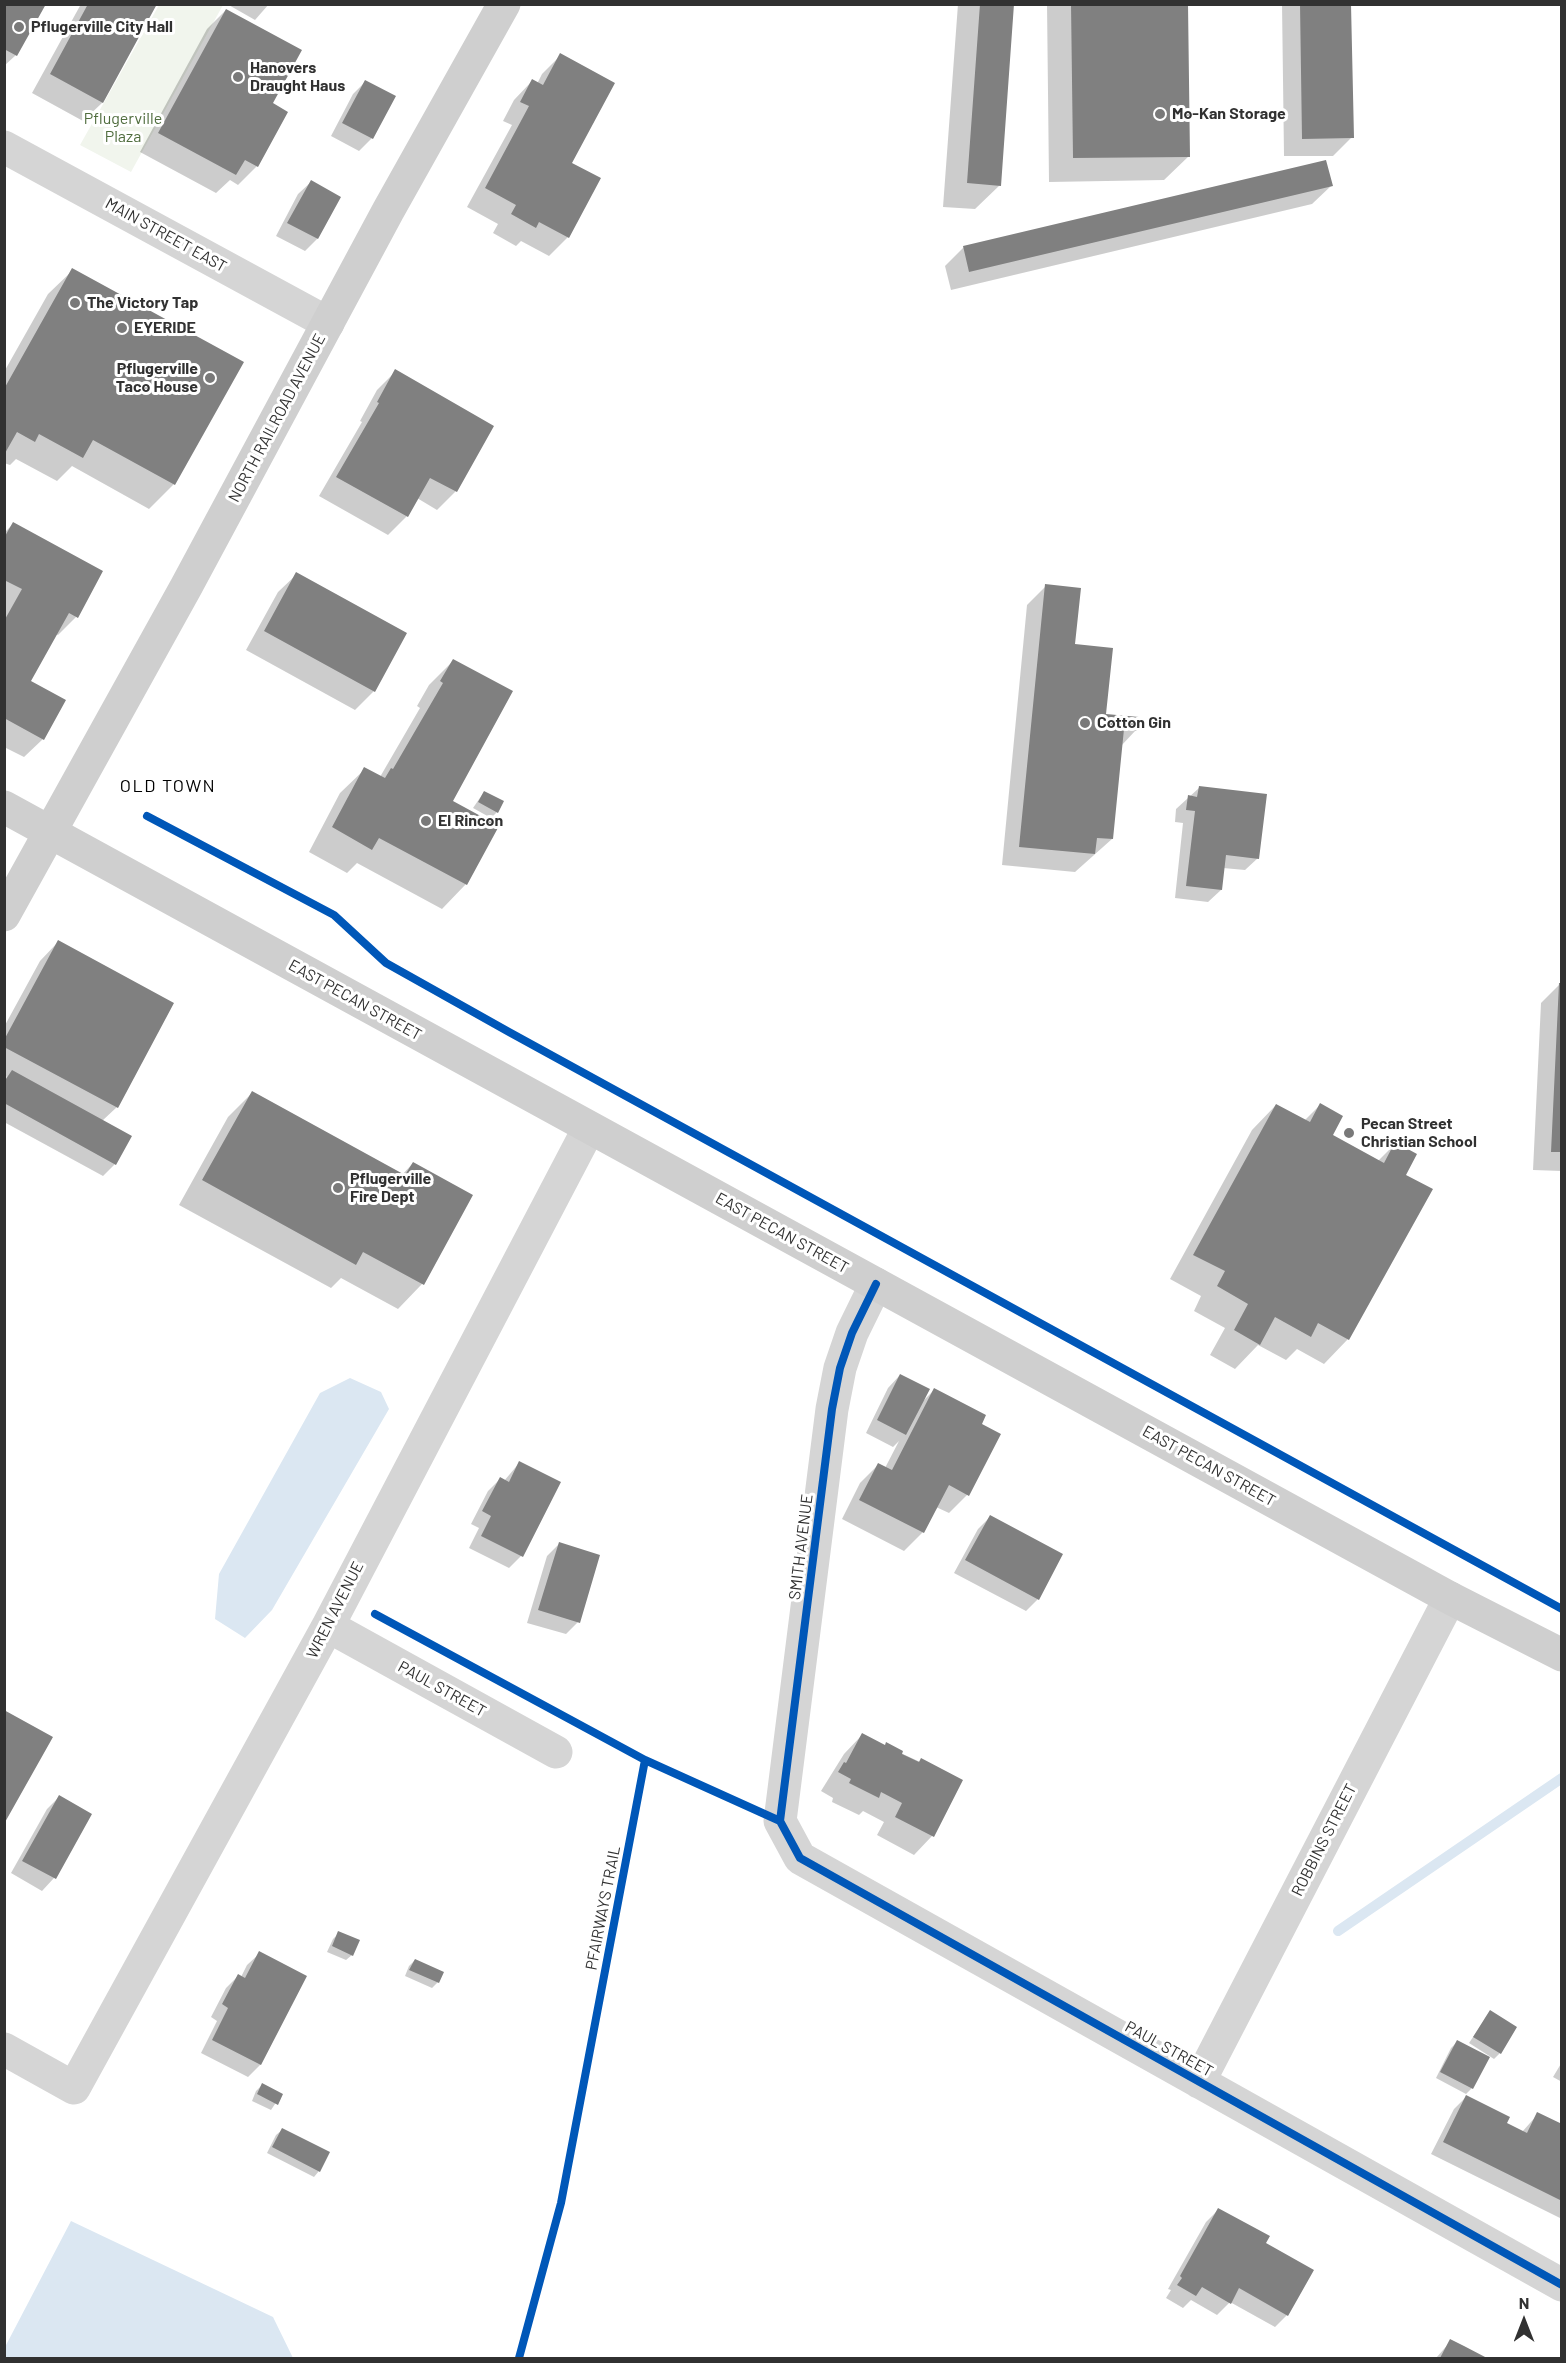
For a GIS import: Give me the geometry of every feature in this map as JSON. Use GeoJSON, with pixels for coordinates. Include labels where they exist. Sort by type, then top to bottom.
{"type":"FeatureCollection","features":[{"type":"Feature","properties":{"kind":"main road","name":"NORTH RAILROAD AVENUE"},"geometry":{"type":"LineString","coordinates":[[4,915],[186,588],[328,323],[504,4]]}},
{"type":"Feature","properties":{"kind":"main road","name":"EAST PECAN STREET"},"geometry":{"type":"LineString","coordinates":[[4,807],[1450,1598],[1562,1655]]}},
{"type":"Feature","properties":{"kind":"street","name":"MAIN STREET EAST"},"geometry":{"type":"LineString","coordinates":[[4,147],[328,323]]}},
{"type":"Feature","properties":{"kind":"street","name":"WREN AVENUE"},"geometry":{"type":"LineString","coordinates":[[4,2049],[74,2088],[328,1626],[589,1128]]}},
{"type":"Feature","properties":{"kind":"street","name":"SMITH AVENUE"},"geometry":{"type":"LineString","coordinates":[[780,1821],[832,1409],[840,1368],[852,1333],[876,1284]]}},
{"type":"Feature","properties":{"kind":"street","name":"ROBBINS STREET"},"geometry":{"type":"LineString","coordinates":[[1199,2082],[1450,1598]]}},
{"type":"Feature","properties":{"kind":"street","name":"PAUL STREET"},"geometry":{"type":"LineString","coordinates":[[328,1626],[556,1752]]}},
{"type":"Feature","properties":{"kind":"street","name":"PAUL STREET"},"geometry":{"type":"LineString","coordinates":[[780,1821],[800,1858],[1562,2285]]}},
{"type":"Feature","properties":{"kind":"green space","name":"Pflugerville Plaza"},"geometry":{"type":"Polygon","coordinates":[[[159,5],[223,5],[131,172],[80,145],[159,5]]]}},
{"type":"Feature","properties":{"kind":"shaded area"},"geometry":{"type":"Polygon","coordinates":[[[350,1378],[381,1392],[389,1409],[272,1610],[245,1638],[215,1619],[219,1574],[320,1393],[350,1378]]]}},
{"type":"Feature","properties":{"kind":"shaded area"},"geometry":{"type":"Polygon","coordinates":[[[71,2221],[273,2317],[293,2358],[5,2358],[5,2347],[71,2221]]]}},
{"type":"Feature","properties":{"kind":"building","name":"Pflugerville City Hall"},"geometry":{"type":"Polygon","coordinates":[[[4,4],[46,4],[17,56],[4,49],[4,4]]]}},
{"type":"Feature","properties":{"kind":"building"},"geometry":{"type":"Polygon","coordinates":[[[88,4],[157,4],[103,103],[50,74],[88,4]]]}},
{"type":"Feature","properties":{"kind":"building"},"geometry":{"type":"Polygon","coordinates":[[[980,4],[1014,4],[1001,186],[967,183],[980,4]]]}},
{"type":"Feature","properties":{"kind":"building"},"geometry":{"type":"Polygon","coordinates":[[[1071,4],[1188,4],[1190,157],[1073,158],[1071,4]]]}},
{"type":"Feature","properties":{"kind":"building"},"geometry":{"type":"Polygon","coordinates":[[[1300,4],[1351,4],[1354,138],[1302,139],[1300,4]]]}},
{"type":"Feature","properties":{"kind":"building","name":"Hanovers Draught Haus"},"geometry":{"type":"Polygon","coordinates":[[[226,9],[302,50],[273,103],[288,112],[258,167],[245,160],[236,175],[158,133],[226,9]]]}},
{"type":"Feature","properties":{"kind":"building"},"geometry":{"type":"Polygon","coordinates":[[[560,53],[615,83],[572,163],[601,178],[569,238],[539,222],[536,228],[511,214],[516,205],[485,188],[529,106],[520,102],[532,79],[543,85],[560,53]]]}},
{"type":"Feature","properties":{"kind":"building"},"geometry":{"type":"Polygon","coordinates":[[[365,80],[396,96],[373,139],[342,123],[365,80]]]}},
{"type":"Feature","properties":{"kind":"building"},"geometry":{"type":"Polygon","coordinates":[[[1326,160],[1333,186],[969,272],[963,246],[1326,160]]]}},
{"type":"Feature","properties":{"kind":"building"},"geometry":{"type":"Polygon","coordinates":[[[311,180],[341,197],[318,239],[287,223],[311,180]]]}},
{"type":"Feature","properties":{"kind":"building"},"geometry":{"type":"Polygon","coordinates":[[[72,268],[244,362],[175,485],[93,440],[83,458],[39,434],[35,442],[17,432],[4,455],[4,389],[72,268]]]}},
{"type":"Feature","properties":{"kind":"building"},"geometry":{"type":"Polygon","coordinates":[[[395,369],[494,426],[457,492],[430,478],[408,517],[336,477],[379,403],[377,402],[395,369]]]}},
{"type":"Feature","properties":{"kind":"building"},"geometry":{"type":"Polygon","coordinates":[[[13,522],[103,571],[78,618],[69,613],[31,681],[66,700],[44,740],[4,718],[4,621],[22,589],[4,580],[4,538],[13,522]]]}},
{"type":"Feature","properties":{"kind":"building"},"geometry":{"type":"Polygon","coordinates":[[[296,572],[407,633],[375,692],[264,631],[296,572]]]}},
{"type":"Feature","properties":{"kind":"building","name":"Cotton Gin"},"geometry":{"type":"Polygon","coordinates":[[[1045,584],[1081,588],[1075,644],[1113,648],[1106,714],[1139,717],[1138,731],[1124,729],[1113,839],[1097,838],[1095,854],[1019,847],[1045,584]]]}},
{"type":"Feature","properties":{"kind":"building"},"geometry":{"type":"Polygon","coordinates":[[[453,659],[513,691],[453,801],[499,826],[467,885],[379,838],[372,850],[332,827],[364,767],[385,778],[391,768],[393,769],[443,683],[440,681],[453,659]]]}},
{"type":"Feature","properties":{"kind":"building"},"geometry":{"type":"Polygon","coordinates":[[[1199,786],[1267,794],[1259,859],[1226,855],[1222,890],[1186,886],[1195,811],[1186,810],[1188,795],[1197,797],[1199,786]]]}},
{"type":"Feature","properties":{"kind":"building"},"geometry":{"type":"Polygon","coordinates":[[[484,791],[504,801],[498,813],[478,802],[484,791]]]}},
{"type":"Feature","properties":{"kind":"building"},"geometry":{"type":"Polygon","coordinates":[[[58,940],[174,1003],[118,1108],[4,1047],[4,1040],[58,940]]]}},
{"type":"Feature","properties":{"kind":"building"},"geometry":{"type":"Polygon","coordinates":[[[1559,983],[1562,983],[1562,1152],[1551,1152],[1559,983]]]}},
{"type":"Feature","properties":{"kind":"building"},"geometry":{"type":"Polygon","coordinates":[[[12,1070],[132,1136],[116,1165],[4,1103],[4,1082],[12,1070]]]}},
{"type":"Feature","properties":{"kind":"building","name":"Pflugerville Fire Dept"},"geometry":{"type":"Polygon","coordinates":[[[252,1091],[405,1175],[413,1162],[473,1195],[424,1285],[363,1252],[356,1265],[202,1180],[252,1091]]]}},
{"type":"Feature","properties":{"kind":"building"},"geometry":{"type":"Polygon","coordinates":[[[1320,1103],[1343,1116],[1333,1135],[1384,1163],[1395,1142],[1417,1154],[1406,1175],[1433,1189],[1349,1340],[1318,1323],[1311,1337],[1275,1317],[1260,1345],[1234,1330],[1248,1304],[1217,1286],[1225,1271],[1193,1255],[1276,1104],[1310,1122],[1320,1103]]]}},
{"type":"Feature","properties":{"kind":"building"},"geometry":{"type":"Polygon","coordinates":[[[900,1374],[930,1389],[906,1435],[877,1420],[900,1374]]]}},
{"type":"Feature","properties":{"kind":"building"},"geometry":{"type":"Polygon","coordinates":[[[934,1388],[986,1415],[982,1424],[1001,1434],[969,1496],[949,1485],[924,1533],[859,1500],[878,1463],[892,1470],[934,1388]]]}},
{"type":"Feature","properties":{"kind":"building"},"geometry":{"type":"Polygon","coordinates":[[[519,1461],[561,1482],[523,1557],[481,1536],[491,1516],[482,1511],[500,1477],[509,1482],[519,1461]]]}},
{"type":"Feature","properties":{"kind":"building"},"geometry":{"type":"Polygon","coordinates":[[[990,1515],[1063,1554],[1039,1600],[965,1560],[990,1515]]]}},
{"type":"Feature","properties":{"kind":"building"},"geometry":{"type":"Polygon","coordinates":[[[559,1542],[600,1555],[580,1623],[538,1610],[559,1542]]]}},
{"type":"Feature","properties":{"kind":"building"},"geometry":{"type":"Polygon","coordinates":[[[4,1710],[53,1737],[4,1824],[4,1710]]]}},
{"type":"Feature","properties":{"kind":"building"},"geometry":{"type":"Polygon","coordinates":[[[862,1733],[885,1745],[886,1742],[903,1751],[902,1754],[919,1762],[921,1758],[963,1780],[934,1837],[895,1817],[902,1803],[881,1792],[879,1798],[849,1783],[851,1779],[838,1772],[844,1762],[846,1763],[862,1733]]]}},
{"type":"Feature","properties":{"kind":"building"},"geometry":{"type":"Polygon","coordinates":[[[59,1795],[92,1814],[56,1879],[22,1861],[59,1795]]]}},
{"type":"Feature","properties":{"kind":"building"},"geometry":{"type":"Polygon","coordinates":[[[338,1931],[360,1940],[353,1956],[332,1946],[338,1931]]]}},
{"type":"Feature","properties":{"kind":"building"},"geometry":{"type":"Polygon","coordinates":[[[259,1951],[307,1976],[261,2065],[212,2040],[228,2008],[222,2004],[238,1974],[245,1978],[259,1951]]]}},
{"type":"Feature","properties":{"kind":"building"},"geometry":{"type":"Polygon","coordinates":[[[415,1959],[444,1972],[439,1983],[409,1970],[415,1959]]]}},
{"type":"Feature","properties":{"kind":"building"},"geometry":{"type":"Polygon","coordinates":[[[1490,2010],[1517,2027],[1501,2054],[1473,2037],[1490,2010]]]}},
{"type":"Feature","properties":{"kind":"building"},"geometry":{"type":"Polygon","coordinates":[[[1457,2040],[1490,2057],[1473,2089],[1440,2072],[1457,2040]]]}},
{"type":"Feature","properties":{"kind":"building"},"geometry":{"type":"Polygon","coordinates":[[[262,2083],[283,2094],[278,2105],[257,2094],[262,2083]]]}},
{"type":"Feature","properties":{"kind":"building"},"geometry":{"type":"Polygon","coordinates":[[[1466,2095],[1510,2117],[1507,2123],[1527,2133],[1537,2112],[1562,2124],[1562,2201],[1443,2142],[1466,2095]]]}},
{"type":"Feature","properties":{"kind":"building"},"geometry":{"type":"Polygon","coordinates":[[[282,2128],[330,2152],[320,2172],[272,2147],[282,2128]]]}},
{"type":"Feature","properties":{"kind":"building"},"geometry":{"type":"Polygon","coordinates":[[[1218,2208],[1270,2236],[1266,2243],[1314,2270],[1288,2316],[1239,2288],[1231,2304],[1202,2287],[1196,2296],[1177,2285],[1218,2208]]]}},
{"type":"Feature","properties":{"kind":"building"},"geometry":{"type":"Polygon","coordinates":[[[1450,2339],[1464,2346],[1487,2358],[1440,2358],[1450,2339]]]}},
{"type":"Feature","properties":{"kind":"waterway"},"geometry":{"type":"LineString","coordinates":[[1338,1931],[1562,1778]]}},
{"type":"Feature","properties":{"kind":"cycle path"},"geometry":{"type":"LineString","coordinates":[[147,816],[334,915],[386,963],[509,1032],[1562,1609]]}},
{"type":"Feature","properties":{"kind":"cycle path"},"geometry":{"type":"LineString","coordinates":[[780,1821],[832,1409],[840,1368],[852,1333],[876,1284]]}},
{"type":"Feature","properties":{"kind":"cycle path","name":"PFAIRWAYS TRAIL"},"geometry":{"type":"LineString","coordinates":[[375,1614],[645,1760],[561,2203],[519,2358]]}},
{"type":"Feature","properties":{"kind":"cycle path"},"geometry":{"type":"LineString","coordinates":[[645,1760],[780,1821]]}},
{"type":"Feature","properties":{"kind":"cycle path"},"geometry":{"type":"LineString","coordinates":[[780,1821],[800,1858],[1562,2285]]}},
{"type":"Feature","properties":{"kind":"place","name":"Pflugerville City Hall"},"geometry":{"type":"Point","coordinates":[19,27]}},
{"type":"Feature","properties":{"kind":"place","name":"Hanovers Draught Haus"},"geometry":{"type":"Point","coordinates":[238,77]}},
{"type":"Feature","properties":{"kind":"place","name":"Mo-Kan Storage"},"geometry":{"type":"Point","coordinates":[1160,114]}},
{"type":"Feature","properties":{"kind":"place","name":"The Victory Tap"},"geometry":{"type":"Point","coordinates":[75,303]}},
{"type":"Feature","properties":{"kind":"place","name":"EYERIDE"},"geometry":{"type":"Point","coordinates":[122,328]}},
{"type":"Feature","properties":{"kind":"place","name":"Pflugerville Taco House"},"geometry":{"type":"Point","coordinates":[210,378]}},
{"type":"Feature","properties":{"kind":"place","name":"Cotton Gin"},"geometry":{"type":"Point","coordinates":[1085,723]}},
{"type":"Feature","properties":{"kind":"place","name":"El Rincon"},"geometry":{"type":"Point","coordinates":[426,821]}},
{"type":"Feature","properties":{"kind":"place","name":"Pecan Street Christian School"},"geometry":{"type":"Point","coordinates":[1349,1133]}},
{"type":"Feature","properties":{"kind":"place","name":"Pflugerville Fire Dept"},"geometry":{"type":"Point","coordinates":[338,1188]}},
{"type":"Feature","properties":{"kind":"district","name":"OLD TOWN"},"geometry":{"type":"Point","coordinates":[168,786]}}]}
